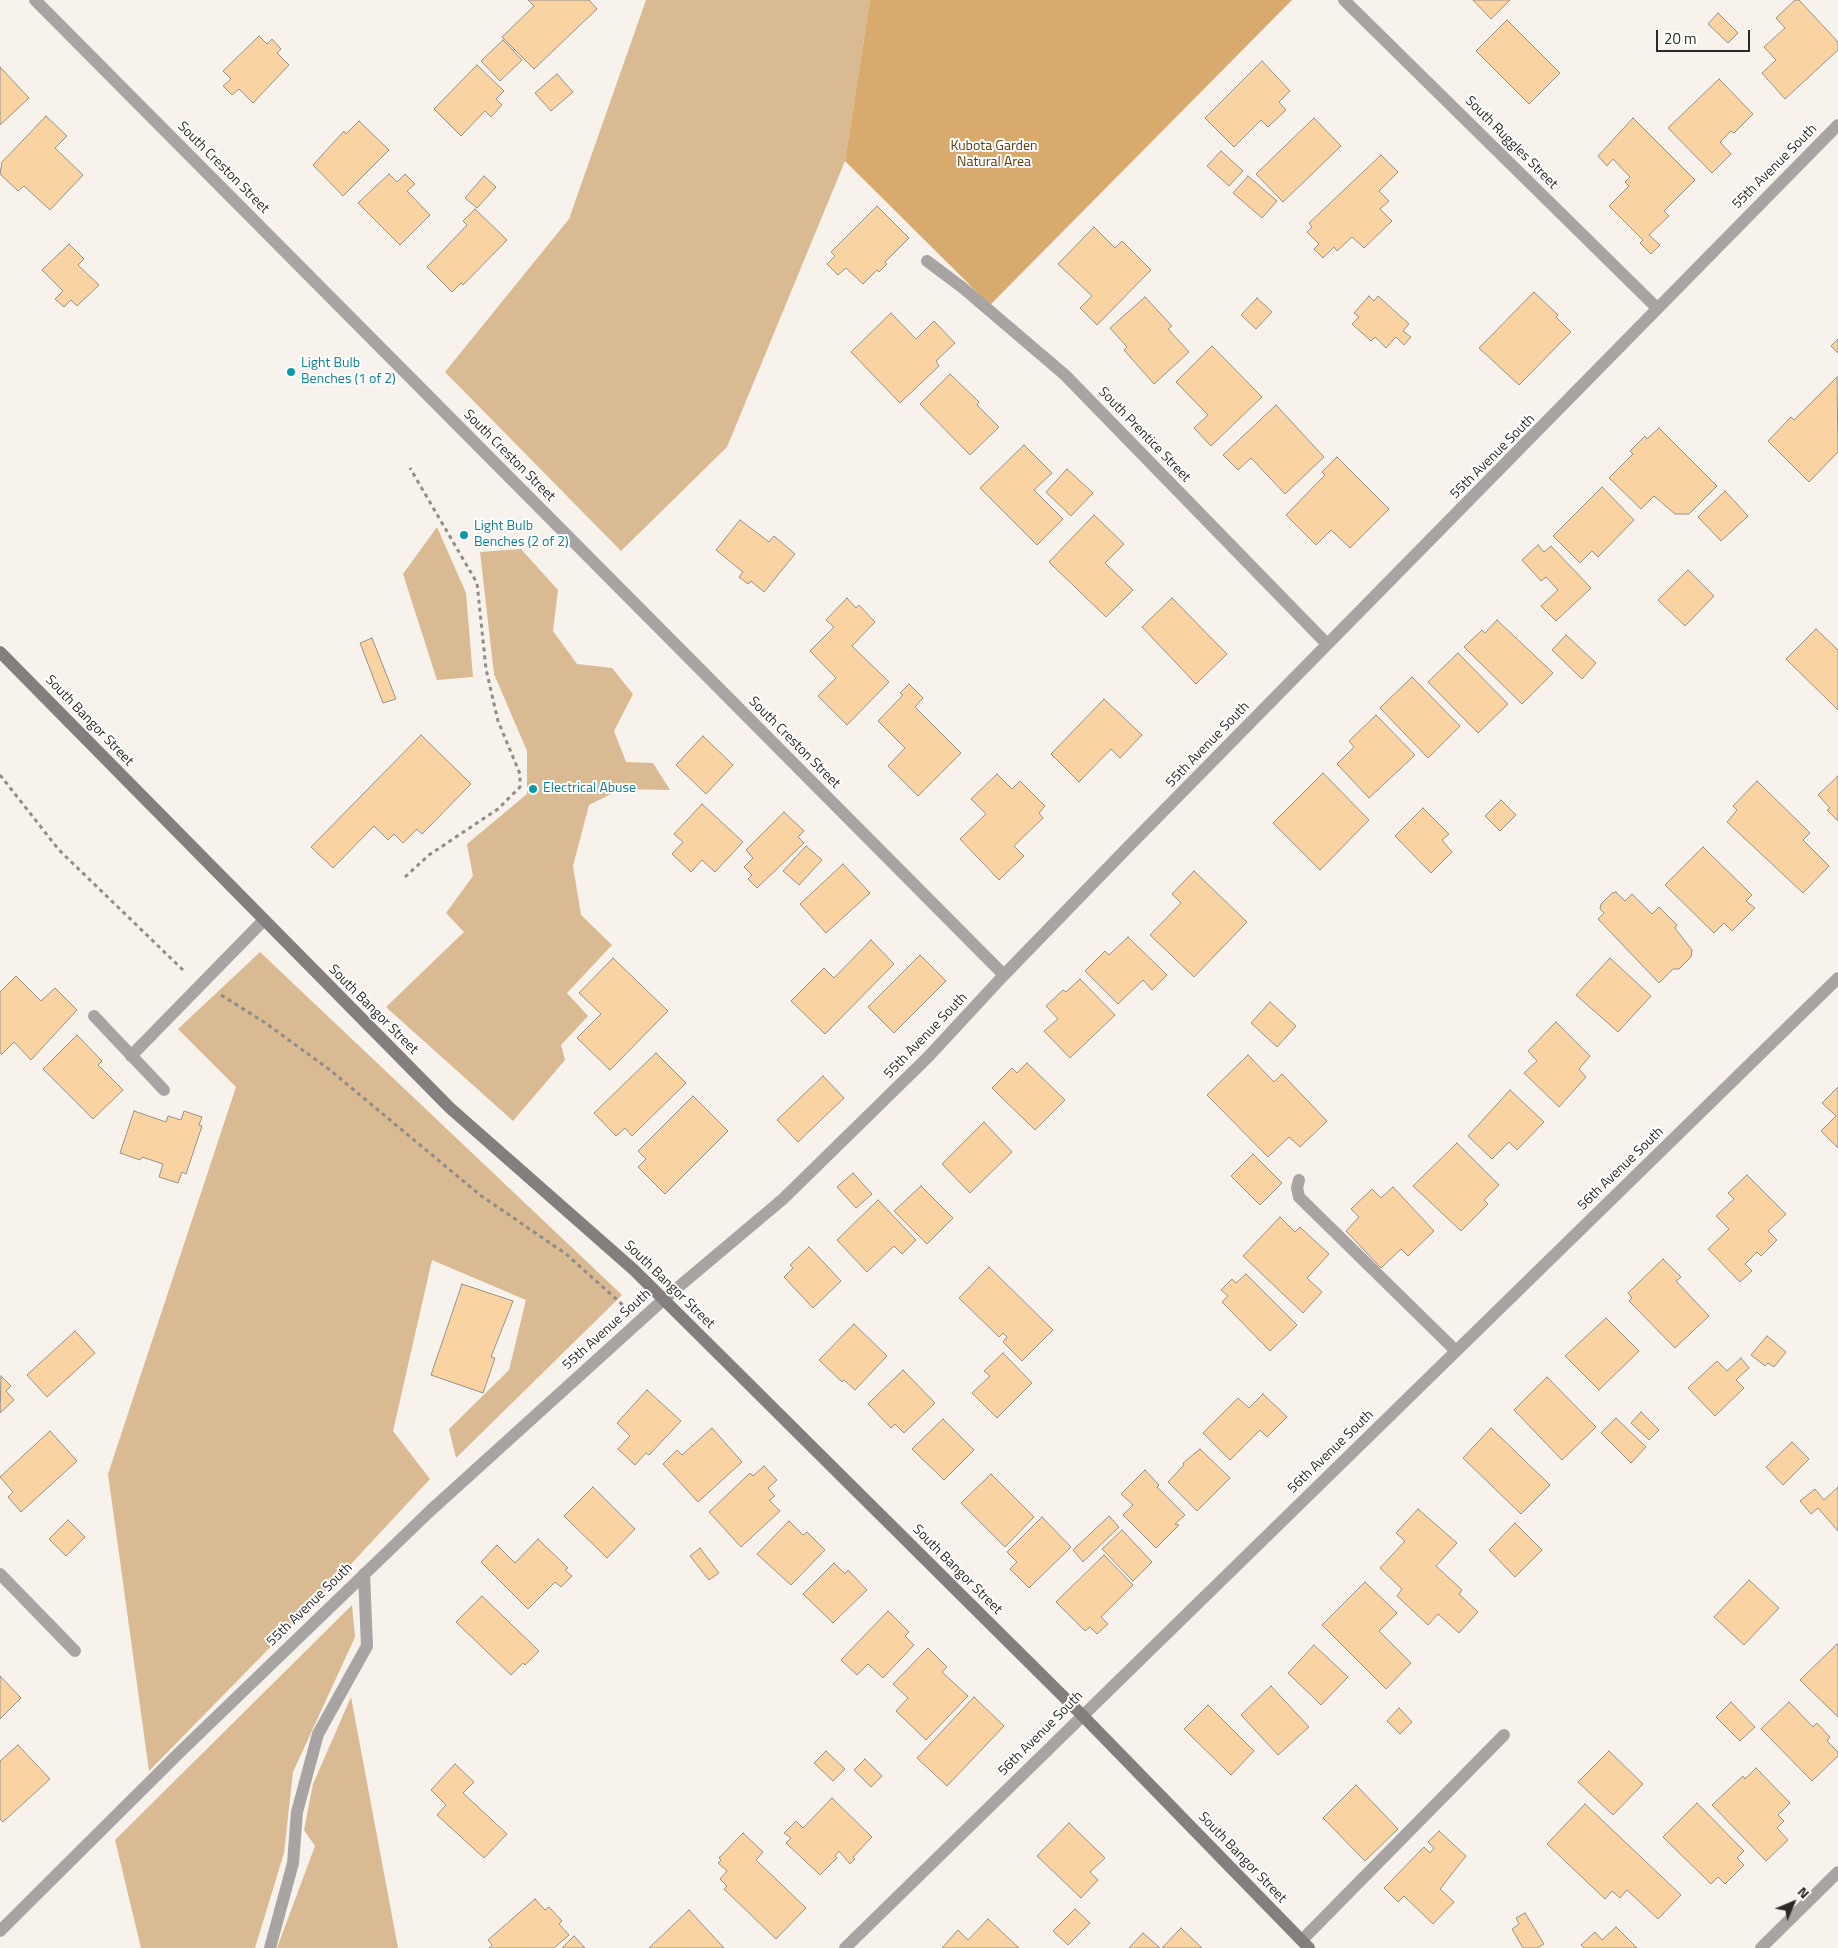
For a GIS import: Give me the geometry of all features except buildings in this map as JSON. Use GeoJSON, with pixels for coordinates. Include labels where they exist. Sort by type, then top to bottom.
{"type":"FeatureCollection","features":[{"type":"Feature","properties":{"kind":"street","name":"South Creston Street"},"geometry":{"type":"LineString","coordinates":[[35,0],[1004,975]]}},
{"type":"Feature","properties":{"kind":"street","name":"South Ruggles Street"},"geometry":{"type":"LineString","coordinates":[[1344,0],[1657,308]]}},
{"type":"Feature","properties":{"kind":"street","name":"55th Avenue South"},"geometry":{"type":"LineString","coordinates":[[0,1931],[364,1574],[663,1300],[783,1198],[928,1057],[1004,975],[1327,644],[1529,442],[1657,308],[1838,125]]}},
{"type":"Feature","properties":{"kind":"street","name":"South Prentice Street"},"geometry":{"type":"LineString","coordinates":[[927,260],[964,288],[1065,375],[1327,644]]}},
{"type":"Feature","properties":{"kind":"street","name":"South Bangor Street"},"geometry":{"type":"LineString","coordinates":[[0,652],[263,921],[450,1108],[634,1270],[1082,1715],[1305,1944]]}},
{"type":"Feature","properties":{"kind":"street"},"geometry":{"type":"LineString","coordinates":[[131,1056],[263,921]]}},
{"type":"Feature","properties":{"kind":"street","name":"56th Avenue South"},"geometry":{"type":"LineString","coordinates":[[846,1948],[1082,1715],[1838,978]]}},
{"type":"Feature","properties":{"kind":"street"},"geometry":{"type":"LineString","coordinates":[[94,1016],[164,1090]]}},
{"type":"Feature","properties":{"kind":"street"},"geometry":{"type":"LineString","coordinates":[[1299,1180],[1297,1188],[1299,1196],[1456,1351]]}},
{"type":"Feature","properties":{"kind":"street"},"geometry":{"type":"LineString","coordinates":[[0,1574],[75,1651]]}},
{"type":"Feature","properties":{"kind":"street"},"geometry":{"type":"LineString","coordinates":[[270,1948],[293,1863],[297,1812],[318,1734],[367,1646],[364,1574]]}},
{"type":"Feature","properties":{"kind":"street"},"geometry":{"type":"LineString","coordinates":[[1305,1944],[1504,1735]]}},
{"type":"Feature","properties":{"kind":"street"},"geometry":{"type":"LineString","coordinates":[[1761,1948],[1838,1872]]}},
{"type":"Feature","properties":{"kind":"path"},"geometry":{"type":"LineString","coordinates":[[405,877],[429,855],[498,810],[520,787],[520,774],[498,721],[486,669],[477,583],[410,468]]}},
{"type":"Feature","properties":{"kind":"path"},"geometry":{"type":"LineString","coordinates":[[0,775],[59,850],[183,971],[264,1022],[330,1070],[480,1195],[566,1254],[625,1307]]}},
{"type":"Feature","properties":{"kind":"shaded area"},"geometry":{"type":"Polygon","coordinates":[[[646,0],[870,0],[845,161],[727,447],[621,551],[445,372],[569,219],[646,0]]]}},
{"type":"Feature","properties":{"kind":"shaded area"},"geometry":{"type":"Polygon","coordinates":[[[437,527],[466,593],[473,677],[437,680],[403,574],[437,527]]]}},
{"type":"Feature","properties":{"kind":"shaded area"},"geometry":{"type":"Polygon","coordinates":[[[521,549],[558,590],[553,631],[577,664],[612,668],[633,694],[614,731],[626,762],[653,763],[670,790],[621,789],[589,805],[573,866],[581,915],[612,945],[567,993],[588,1016],[561,1045],[565,1060],[513,1121],[386,1007],[464,932],[446,913],[473,876],[467,844],[527,794],[527,751],[494,674],[480,552],[521,549]]]}},
{"type":"Feature","properties":{"kind":"shaded area"},"geometry":{"type":"Polygon","coordinates":[[[260,952],[622,1295],[456,1458],[449,1429],[509,1370],[526,1300],[432,1260],[393,1431],[430,1479],[338,1578],[149,1771],[108,1474],[236,1087],[178,1029],[260,952]]]}},
{"type":"Feature","properties":{"kind":"shaded area"},"geometry":{"type":"Polygon","coordinates":[[[352,1605],[355,1637],[293,1772],[284,1853],[255,1948],[141,1948],[115,1840],[352,1605]]]}},
{"type":"Feature","properties":{"kind":"shaded area"},"geometry":{"type":"Polygon","coordinates":[[[351,1697],[398,1948],[277,1948],[315,1846],[304,1830],[313,1784],[351,1697]]]}},
{"type":"Feature","properties":{"kind":"green space","name":"Kubota Garden Natural Area"},"geometry":{"type":"Polygon","coordinates":[[[870,0],[1292,0],[990,305],[845,161],[870,0]]]}},
{"type":"Feature","properties":{"kind":"place","name":"Light Bulb Benches (1 of 2)"},"geometry":{"type":"Point","coordinates":[291,372]}},
{"type":"Feature","properties":{"kind":"place","name":"Light Bulb Benches (2 of 2)"},"geometry":{"type":"Point","coordinates":[464,535]}},
{"type":"Feature","properties":{"kind":"place","name":"Electrical Abuse"},"geometry":{"type":"Point","coordinates":[533,789]}}]}
